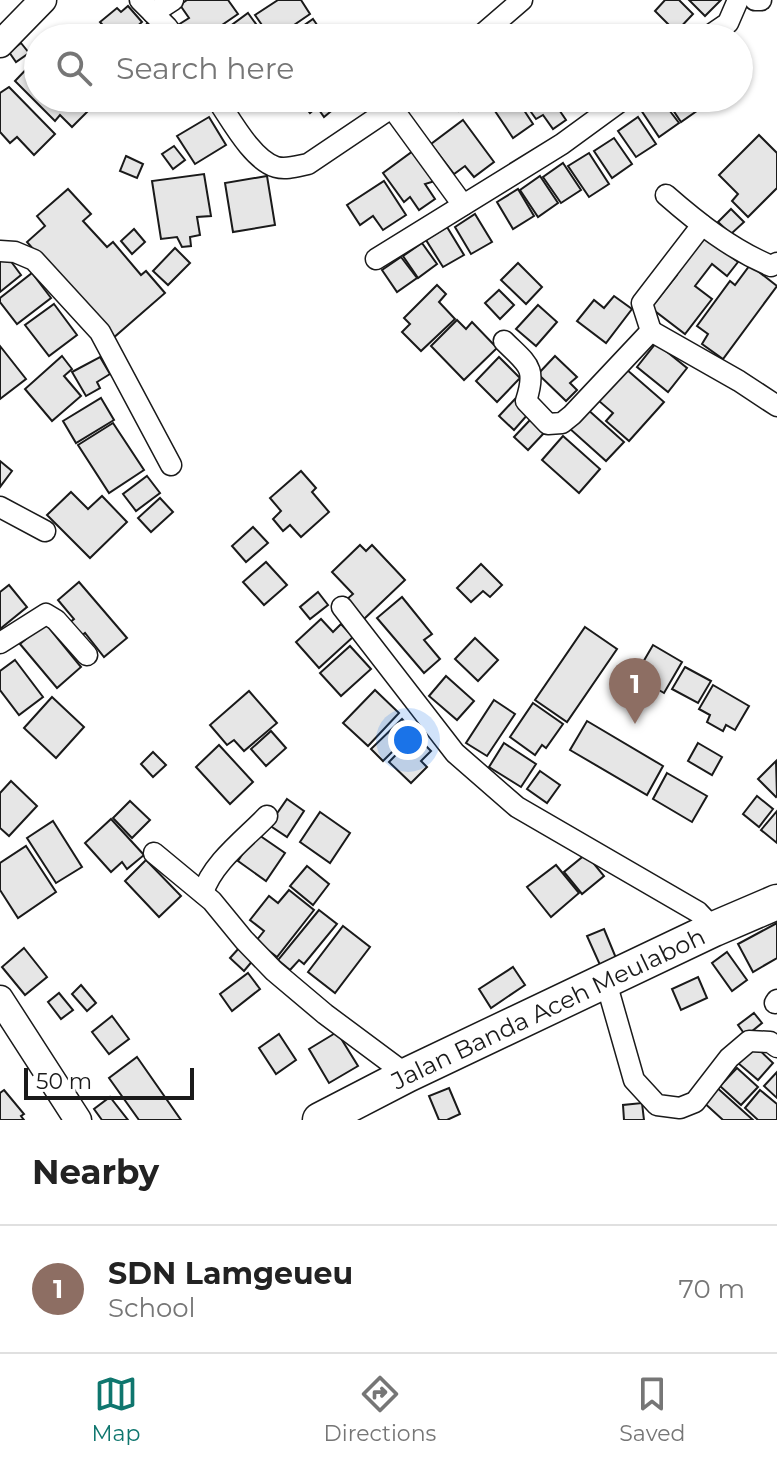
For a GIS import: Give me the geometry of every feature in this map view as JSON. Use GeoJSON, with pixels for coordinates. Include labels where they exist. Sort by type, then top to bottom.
{"type":"FeatureCollection","features":[{"type":"Feature","properties":{"kind":"highway","name":"Jalan Banda Aceh Meulaboh"},"geometry":{"type":"LineString","coordinates":[[320,1120],[407,1075],[777,902]]}},
{"type":"Feature","properties":{"kind":"street"},"geometry":{"type":"LineString","coordinates":[[0,44],[43,0]]}},
{"type":"Feature","properties":{"kind":"street"},"geometry":{"type":"LineString","coordinates":[[162,24],[146,7],[173,0]]}},
{"type":"Feature","properties":{"kind":"street"},"geometry":{"type":"LineString","coordinates":[[727,24],[738,0]]}},
{"type":"Feature","properties":{"kind":"street"},"geometry":{"type":"LineString","coordinates":[[491,24],[510,4]]}},
{"type":"Feature","properties":{"kind":"street"},"geometry":{"type":"LineString","coordinates":[[226,112],[262,159],[276,167],[291,168],[308,164],[387,112]]}},
{"type":"Feature","properties":{"kind":"street"},"geometry":{"type":"LineString","coordinates":[[404,112],[463,205]]}},
{"type":"Feature","properties":{"kind":"street"},"geometry":{"type":"LineString","coordinates":[[376,259],[562,144],[606,112]]}},
{"type":"Feature","properties":{"kind":"street"},"geometry":{"type":"LineString","coordinates":[[666,195],[747,256],[771,266],[777,263]]}},
{"type":"Feature","properties":{"kind":"street"},"geometry":{"type":"LineString","coordinates":[[702,225],[642,303],[651,331],[777,406]]}},
{"type":"Feature","properties":{"kind":"street"},"geometry":{"type":"LineString","coordinates":[[0,251],[15,252],[34,260],[100,332],[171,465]]}},
{"type":"Feature","properties":{"kind":"street"},"geometry":{"type":"LineString","coordinates":[[504,341],[526,363],[533,380],[526,401],[548,424],[562,423],[651,331]]}},
{"type":"Feature","properties":{"kind":"street"},"geometry":{"type":"LineString","coordinates":[[0,507],[45,531]]}},
{"type":"Feature","properties":{"kind":"street"},"geometry":{"type":"LineString","coordinates":[[342,607],[455,753],[517,807],[698,912],[714,929]]}},
{"type":"Feature","properties":{"kind":"street"},"geometry":{"type":"LineString","coordinates":[[0,643],[46,614],[56,620],[87,655]]}},
{"type":"Feature","properties":{"kind":"street"},"geometry":{"type":"LineString","coordinates":[[203,893],[207,881],[267,816]]}},
{"type":"Feature","properties":{"kind":"street"},"geometry":{"type":"LineString","coordinates":[[154,853],[203,893],[274,971],[325,1014],[407,1075]]}},
{"type":"Feature","properties":{"kind":"street"},"geometry":{"type":"LineString","coordinates":[[606,982],[634,1080],[657,1105],[680,1108],[699,1120]]}},
{"type":"Feature","properties":{"kind":"street"},"geometry":{"type":"LineString","coordinates":[[0,999],[78,1120]]}},
{"type":"Feature","properties":{"kind":"street"},"geometry":{"type":"LineString","coordinates":[[680,1108],[695,1102],[729,1058],[749,1041],[770,1042],[777,1047]]}},
{"type":"Feature","properties":{"kind":"building"},"geometry":{"type":"Polygon","coordinates":[[[187,0],[228,0],[238,14],[223,24],[180,24],[189,18],[180,5],[187,0]]]}},
{"type":"Feature","properties":{"kind":"building"},"geometry":{"type":"Polygon","coordinates":[[[278,0],[301,0],[310,14],[295,24],[261,24],[255,15],[278,0]]]}},
{"type":"Feature","properties":{"kind":"building"},"geometry":{"type":"Polygon","coordinates":[[[665,0],[679,0],[693,14],[684,24],[668,24],[655,11],[665,0]]]}},
{"type":"Feature","properties":{"kind":"building"},"geometry":{"type":"Polygon","coordinates":[[[689,0],[721,0],[705,16],[689,0]]]}},
{"type":"Feature","properties":{"kind":"building"},"geometry":{"type":"Polygon","coordinates":[[[128,6],[142,22],[100,22],[117,8],[121,12],[128,6]]]}},
{"type":"Feature","properties":{"kind":"building"},"geometry":{"type":"Polygon","coordinates":[[[248,13],[256,24],[233,24],[248,13]]]}},
{"type":"Feature","properties":{"kind":"building"},"geometry":{"type":"Polygon","coordinates":[[[21,43],[24,47],[24,56],[16,62],[9,52],[21,43]]]}},
{"type":"Feature","properties":{"kind":"building"},"geometry":{"type":"Polygon","coordinates":[[[24,72],[24,90],[15,81],[24,72]]]}},
{"type":"Feature","properties":{"kind":"building"},"geometry":{"type":"Polygon","coordinates":[[[9,87],[24,102],[24,112],[33,112],[55,134],[34,155],[17,137],[10,143],[0,132],[0,93],[9,87]]]}},
{"type":"Feature","properties":{"kind":"building"},"geometry":{"type":"Polygon","coordinates":[[[46,112],[87,112],[72,127],[60,115],[55,121],[46,112]]]}},
{"type":"Feature","properties":{"kind":"building"},"geometry":{"type":"Polygon","coordinates":[[[496,112],[525,112],[533,124],[513,138],[496,112]]]}},
{"type":"Feature","properties":{"kind":"building"},"geometry":{"type":"Polygon","coordinates":[[[531,112],[561,112],[566,120],[553,129],[543,115],[536,119],[531,112]]]}},
{"type":"Feature","properties":{"kind":"building"},"geometry":{"type":"Polygon","coordinates":[[[642,112],[671,112],[679,123],[659,137],[642,112]]]}},
{"type":"Feature","properties":{"kind":"building"},"geometry":{"type":"Polygon","coordinates":[[[674,112],[695,112],[681,122],[674,112]]]}},
{"type":"Feature","properties":{"kind":"building"},"geometry":{"type":"Polygon","coordinates":[[[209,117],[226,145],[195,164],[177,136],[209,117]]]}},
{"type":"Feature","properties":{"kind":"building"},"geometry":{"type":"Polygon","coordinates":[[[638,117],[656,144],[636,157],[618,131],[638,117]]]}},
{"type":"Feature","properties":{"kind":"building"},"geometry":{"type":"Polygon","coordinates":[[[463,120],[494,162],[474,177],[465,166],[454,174],[431,144],[463,120]]]}},
{"type":"Feature","properties":{"kind":"building"},"geometry":{"type":"Polygon","coordinates":[[[759,135],[777,153],[777,188],[748,217],[732,201],[738,194],[719,175],[759,135]]]}},
{"type":"Feature","properties":{"kind":"building"},"geometry":{"type":"Polygon","coordinates":[[[614,138],[632,164],[612,178],[594,151],[614,138]]]}},
{"type":"Feature","properties":{"kind":"building"},"geometry":{"type":"Polygon","coordinates":[[[174,146],[185,160],[173,169],[162,154],[174,146]]]}},
{"type":"Feature","properties":{"kind":"building"},"geometry":{"type":"Polygon","coordinates":[[[413,151],[435,181],[425,184],[435,199],[419,210],[410,197],[404,202],[383,173],[413,151]]]}},
{"type":"Feature","properties":{"kind":"building"},"geometry":{"type":"Polygon","coordinates":[[[589,153],[609,184],[589,197],[568,166],[589,153]]]}},
{"type":"Feature","properties":{"kind":"building"},"geometry":{"type":"Polygon","coordinates":[[[126,156],[143,164],[137,178],[120,171],[126,156]]]}},
{"type":"Feature","properties":{"kind":"building"},"geometry":{"type":"Polygon","coordinates":[[[563,163],[581,190],[561,203],[543,177],[563,163]]]}},
{"type":"Feature","properties":{"kind":"building"},"geometry":{"type":"Polygon","coordinates":[[[204,174],[211,216],[197,217],[200,235],[190,237],[191,246],[182,247],[177,237],[161,239],[152,181],[204,174]]]}},
{"type":"Feature","properties":{"kind":"building"},"geometry":{"type":"Polygon","coordinates":[[[267,176],[275,225],[233,232],[225,183],[267,176]]]}},
{"type":"Feature","properties":{"kind":"building"},"geometry":{"type":"Polygon","coordinates":[[[540,176],[558,203],[538,217],[520,190],[540,176]]]}},
{"type":"Feature","properties":{"kind":"building"},"geometry":{"type":"Polygon","coordinates":[[[384,181],[406,215],[383,230],[373,216],[360,225],[347,205],[384,181]]]}},
{"type":"Feature","properties":{"kind":"building"},"geometry":{"type":"Polygon","coordinates":[[[68,189],[91,214],[83,221],[107,247],[113,242],[141,275],[146,271],[165,293],[112,339],[27,242],[45,226],[37,216],[68,189]]]}},
{"type":"Feature","properties":{"kind":"building"},"geometry":{"type":"Polygon","coordinates":[[[518,189],[534,216],[513,229],[497,202],[518,189]]]}},
{"type":"Feature","properties":{"kind":"building"},"geometry":{"type":"Polygon","coordinates":[[[731,209],[744,222],[731,234],[718,222],[731,209]]]}},
{"type":"Feature","properties":{"kind":"building"},"geometry":{"type":"Polygon","coordinates":[[[475,214],[492,242],[471,254],[455,227],[475,214]]]}},
{"type":"Feature","properties":{"kind":"building"},"geometry":{"type":"Polygon","coordinates":[[[447,227],[464,255],[443,267],[426,240],[447,227]]]}},
{"type":"Feature","properties":{"kind":"building"},"geometry":{"type":"Polygon","coordinates":[[[134,229],[145,242],[132,254],[121,241],[134,229]]]}},
{"type":"Feature","properties":{"kind":"building"},"geometry":{"type":"Polygon","coordinates":[[[701,233],[738,262],[727,276],[712,264],[695,286],[712,299],[685,334],[651,308],[677,275],[672,271],[701,233]]]}},
{"type":"Feature","properties":{"kind":"building"},"geometry":{"type":"Polygon","coordinates":[[[422,243],[437,264],[418,278],[403,256],[422,243]]]}},
{"type":"Feature","properties":{"kind":"building"},"geometry":{"type":"Polygon","coordinates":[[[175,248],[190,263],[168,285],[153,271],[175,248]]]}},
{"type":"Feature","properties":{"kind":"building"},"geometry":{"type":"Polygon","coordinates":[[[7,256],[21,275],[0,292],[0,261],[7,256]]]}},
{"type":"Feature","properties":{"kind":"building"},"geometry":{"type":"Polygon","coordinates":[[[401,257],[417,278],[397,292],[382,270],[401,257]]]}},
{"type":"Feature","properties":{"kind":"building"},"geometry":{"type":"Polygon","coordinates":[[[518,263],[542,287],[526,304],[501,280],[518,263]]]}},
{"type":"Feature","properties":{"kind":"building"},"geometry":{"type":"Polygon","coordinates":[[[750,265],[777,286],[723,359],[702,344],[708,334],[697,326],[730,281],[735,285],[750,265]]]}},
{"type":"Feature","properties":{"kind":"building"},"geometry":{"type":"Polygon","coordinates":[[[32,273],[51,298],[17,324],[0,298],[32,273]]]}},
{"type":"Feature","properties":{"kind":"building"},"geometry":{"type":"Polygon","coordinates":[[[437,285],[446,294],[439,302],[455,319],[421,351],[402,332],[410,324],[404,318],[437,285]]]}},
{"type":"Feature","properties":{"kind":"building"},"geometry":{"type":"Polygon","coordinates":[[[499,290],[514,305],[500,319],[485,303],[499,290]]]}},
{"type":"Feature","properties":{"kind":"building"},"geometry":{"type":"Polygon","coordinates":[[[614,296],[632,309],[606,343],[577,321],[594,300],[604,308],[614,296]]]}},
{"type":"Feature","properties":{"kind":"building"},"geometry":{"type":"Polygon","coordinates":[[[54,304],[77,335],[49,356],[25,325],[54,304]]]}},
{"type":"Feature","properties":{"kind":"building"},"geometry":{"type":"Polygon","coordinates":[[[538,305],[557,322],[536,346],[516,329],[538,305]]]}},
{"type":"Feature","properties":{"kind":"building"},"geometry":{"type":"Polygon","coordinates":[[[457,320],[466,329],[472,322],[497,348],[464,380],[431,346],[457,320]]]}},
{"type":"Feature","properties":{"kind":"building"},"geometry":{"type":"Polygon","coordinates":[[[656,343],[687,368],[668,392],[637,367],[656,343]]]}},
{"type":"Feature","properties":{"kind":"building"},"geometry":{"type":"Polygon","coordinates":[[[0,346],[26,379],[0,399],[0,346]]]}},
{"type":"Feature","properties":{"kind":"building"},"geometry":{"type":"Polygon","coordinates":[[[62,356],[72,369],[64,376],[81,396],[52,421],[25,389],[62,356]]]}},
{"type":"Feature","properties":{"kind":"building"},"geometry":{"type":"Polygon","coordinates":[[[555,356],[577,377],[570,383],[577,390],[566,401],[538,374],[555,356]]]}},
{"type":"Feature","properties":{"kind":"building"},"geometry":{"type":"Polygon","coordinates":[[[100,357],[110,374],[97,382],[100,388],[86,396],[72,372],[100,357]]]}},
{"type":"Feature","properties":{"kind":"building"},"geometry":{"type":"Polygon","coordinates":[[[499,357],[520,378],[497,402],[476,381],[499,357]]]}},
{"type":"Feature","properties":{"kind":"building"},"geometry":{"type":"Polygon","coordinates":[[[626,369],[664,402],[629,441],[606,421],[613,413],[599,401],[626,369]]]}},
{"type":"Feature","properties":{"kind":"building"},"geometry":{"type":"Polygon","coordinates":[[[101,398],[114,420],[76,443],[63,421],[101,398]]]}},
{"type":"Feature","properties":{"kind":"building"},"geometry":{"type":"Polygon","coordinates":[[[515,399],[529,413],[514,430],[499,416],[515,399]]]}},
{"type":"Feature","properties":{"kind":"building"},"geometry":{"type":"Polygon","coordinates":[[[586,408],[624,442],[606,461],[569,428],[586,408]]]}},
{"type":"Feature","properties":{"kind":"building"},"geometry":{"type":"Polygon","coordinates":[[[530,420],[544,433],[528,450],[514,437],[530,420]]]}},
{"type":"Feature","properties":{"kind":"building"},"geometry":{"type":"Polygon","coordinates":[[[113,423],[144,470],[109,493],[78,445],[113,423]]]}},
{"type":"Feature","properties":{"kind":"building"},"geometry":{"type":"Polygon","coordinates":[[[563,436],[600,469],[579,493],[542,460],[563,436]]]}},
{"type":"Feature","properties":{"kind":"building"},"geometry":{"type":"Polygon","coordinates":[[[0,461],[12,471],[0,487],[0,461]]]}},
{"type":"Feature","properties":{"kind":"building"},"geometry":{"type":"Polygon","coordinates":[[[301,471],[316,488],[312,492],[329,512],[301,537],[290,525],[283,531],[273,519],[281,511],[270,498],[301,471]]]}},
{"type":"Feature","properties":{"kind":"building"},"geometry":{"type":"Polygon","coordinates":[[[147,476],[160,493],[136,511],[123,494],[147,476]]]}},
{"type":"Feature","properties":{"kind":"building"},"geometry":{"type":"Polygon","coordinates":[[[71,492],[88,509],[102,496],[127,522],[90,558],[47,515],[71,492]]]}},
{"type":"Feature","properties":{"kind":"building"},"geometry":{"type":"Polygon","coordinates":[[[160,498],[173,512],[151,532],[138,518],[160,498]]]}},
{"type":"Feature","properties":{"kind":"building"},"geometry":{"type":"Polygon","coordinates":[[[253,527],[268,543],[246,562],[232,546],[253,527]]]}},
{"type":"Feature","properties":{"kind":"building"},"geometry":{"type":"Polygon","coordinates":[[[360,545],[366,551],[372,545],[405,580],[364,619],[346,600],[353,594],[332,572],[360,545]]]}},
{"type":"Feature","properties":{"kind":"building"},"geometry":{"type":"Polygon","coordinates":[[[266,562],[287,585],[264,605],[243,582],[266,562]]]}},
{"type":"Feature","properties":{"kind":"building"},"geometry":{"type":"Polygon","coordinates":[[[481,564],[502,585],[490,597],[483,591],[471,602],[457,588],[481,564]]]}},
{"type":"Feature","properties":{"kind":"building"},"geometry":{"type":"Polygon","coordinates":[[[79,582],[127,638],[104,657],[85,633],[80,637],[69,623],[74,619],[58,600],[79,582]]]}},
{"type":"Feature","properties":{"kind":"building"},"geometry":{"type":"Polygon","coordinates":[[[9,585],[27,607],[0,629],[0,592],[9,585]]]}},
{"type":"Feature","properties":{"kind":"building"},"geometry":{"type":"Polygon","coordinates":[[[318,592],[328,605],[310,619],[300,607],[318,592]]]}},
{"type":"Feature","properties":{"kind":"building"},"geometry":{"type":"Polygon","coordinates":[[[402,597],[432,634],[424,640],[440,659],[424,673],[377,618],[402,597]]]}},
{"type":"Feature","properties":{"kind":"building"},"geometry":{"type":"Polygon","coordinates":[[[321,619],[333,632],[341,624],[353,637],[319,668],[296,642],[321,619]]]}},
{"type":"Feature","properties":{"kind":"building"},"geometry":{"type":"Polygon","coordinates":[[[45,623],[81,667],[57,688],[20,644],[45,623]]]}},
{"type":"Feature","properties":{"kind":"building"},"geometry":{"type":"Polygon","coordinates":[[[585,627],[617,649],[567,722],[535,700],[585,627]]]}},
{"type":"Feature","properties":{"kind":"building"},"geometry":{"type":"Polygon","coordinates":[[[475,638],[498,660],[478,681],[455,659],[475,638]]]}},
{"type":"Feature","properties":{"kind":"building"},"geometry":{"type":"Polygon","coordinates":[[[653,645],[682,662],[664,693],[635,676],[653,645]]]}},
{"type":"Feature","properties":{"kind":"building"},"geometry":{"type":"Polygon","coordinates":[[[350,646],[371,669],[341,696],[320,673],[350,646]]]}},
{"type":"Feature","properties":{"kind":"building"},"geometry":{"type":"Polygon","coordinates":[[[15,660],[43,697],[19,715],[0,690],[0,671],[15,660]]]}},
{"type":"Feature","properties":{"kind":"building"},"geometry":{"type":"Polygon","coordinates":[[[685,667],[711,681],[698,703],[672,689],[685,667]]]}},
{"type":"Feature","properties":{"kind":"building"},"geometry":{"type":"Polygon","coordinates":[[[446,676],[474,701],[457,720],[429,696],[446,676]]]}},
{"type":"Feature","properties":{"kind":"building"},"geometry":{"type":"Polygon","coordinates":[[[713,685],[749,706],[735,730],[726,725],[723,731],[707,722],[710,715],[699,709],[713,685]]]}},
{"type":"Feature","properties":{"kind":"building"},"geometry":{"type":"Polygon","coordinates":[[[375,690],[399,713],[368,746],[343,723],[375,690]]]}},
{"type":"Feature","properties":{"kind":"building"},"geometry":{"type":"Polygon","coordinates":[[[249,691],[277,723],[244,751],[234,740],[227,745],[210,725],[249,691]]]}},
{"type":"Feature","properties":{"kind":"building"},"geometry":{"type":"Polygon","coordinates":[[[52,697],[84,727],[56,758],[24,728],[52,697]]]}},
{"type":"Feature","properties":{"kind":"building"},"geometry":{"type":"Polygon","coordinates":[[[494,700],[515,714],[487,756],[466,743],[494,700]]]}},
{"type":"Feature","properties":{"kind":"building"},"geometry":{"type":"Polygon","coordinates":[[[533,703],[563,724],[546,748],[542,745],[535,755],[510,737],[533,703]]]}},
{"type":"Feature","properties":{"kind":"building"},"geometry":{"type":"Polygon","coordinates":[[[402,719],[413,731],[383,761],[371,749],[402,719]]]}},
{"type":"Feature","properties":{"kind":"building"},"geometry":{"type":"Polygon","coordinates":[[[587,721],[663,766],[647,795],[570,750],[587,721]]]}},
{"type":"Feature","properties":{"kind":"building"},"geometry":{"type":"Polygon","coordinates":[[[271,731],[286,748],[266,766],[251,749],[271,731]]]}},
{"type":"Feature","properties":{"kind":"building"},"geometry":{"type":"Polygon","coordinates":[[[415,735],[431,751],[421,761],[427,767],[411,783],[389,762],[415,735]]]}},
{"type":"Feature","properties":{"kind":"building"},"geometry":{"type":"Polygon","coordinates":[[[504,743],[536,764],[521,787],[489,767],[504,743]]]}},
{"type":"Feature","properties":{"kind":"building"},"geometry":{"type":"Polygon","coordinates":[[[698,743],[722,757],[712,775],[688,761],[698,743]]]}},
{"type":"Feature","properties":{"kind":"building"},"geometry":{"type":"Polygon","coordinates":[[[219,745],[253,782],[230,804],[196,767],[219,745]]]}},
{"type":"Feature","properties":{"kind":"building"},"geometry":{"type":"Polygon","coordinates":[[[153,752],[166,765],[153,777],[141,764],[153,752]]]}},
{"type":"Feature","properties":{"kind":"building"},"geometry":{"type":"Polygon","coordinates":[[[776,761],[777,796],[776,797],[758,779],[776,761]]]}},
{"type":"Feature","properties":{"kind":"building"},"geometry":{"type":"Polygon","coordinates":[[[540,771],[560,785],[547,803],[527,789],[540,771]]]}},
{"type":"Feature","properties":{"kind":"building"},"geometry":{"type":"Polygon","coordinates":[[[667,773],[707,796],[692,822],[653,799],[667,773]]]}},
{"type":"Feature","properties":{"kind":"building"},"geometry":{"type":"Polygon","coordinates":[[[11,781],[37,806],[9,836],[0,828],[0,793],[11,781]]]}},
{"type":"Feature","properties":{"kind":"building"},"geometry":{"type":"Polygon","coordinates":[[[757,796],[773,809],[759,827],[743,814],[757,796]]]}},
{"type":"Feature","properties":{"kind":"building"},"geometry":{"type":"Polygon","coordinates":[[[287,799],[304,811],[287,837],[269,825],[287,799]]]}},
{"type":"Feature","properties":{"kind":"building"},"geometry":{"type":"Polygon","coordinates":[[[130,801],[150,820],[132,838],[113,818],[130,801]]]}},
{"type":"Feature","properties":{"kind":"building"},"geometry":{"type":"Polygon","coordinates":[[[777,811],[777,843],[761,830],[777,811]]]}},
{"type":"Feature","properties":{"kind":"building"},"geometry":{"type":"Polygon","coordinates":[[[320,812],[350,833],[330,863],[300,842],[320,812]]]}},
{"type":"Feature","properties":{"kind":"building"},"geometry":{"type":"Polygon","coordinates":[[[111,819],[144,855],[127,869],[122,862],[111,872],[85,843],[111,819]]]}},
{"type":"Feature","properties":{"kind":"building"},"geometry":{"type":"Polygon","coordinates":[[[53,821],[82,867],[56,883],[27,838],[53,821]]]}},
{"type":"Feature","properties":{"kind":"building"},"geometry":{"type":"Polygon","coordinates":[[[256,833],[285,853],[266,881],[238,861],[256,833]]]}},
{"type":"Feature","properties":{"kind":"building"},"geometry":{"type":"Polygon","coordinates":[[[26,846],[56,892],[18,918],[0,890],[0,863],[26,846]]]}},
{"type":"Feature","properties":{"kind":"building"},"geometry":{"type":"Polygon","coordinates":[[[586,854],[604,876],[582,894],[564,872],[586,854]]]}},
{"type":"Feature","properties":{"kind":"building"},"geometry":{"type":"Polygon","coordinates":[[[146,860],[181,896],[159,917],[125,881],[146,860]]]}},
{"type":"Feature","properties":{"kind":"building"},"geometry":{"type":"Polygon","coordinates":[[[556,865],[579,893],[551,917],[527,887],[556,865]]]}},
{"type":"Feature","properties":{"kind":"building"},"geometry":{"type":"Polygon","coordinates":[[[307,866],[329,884],[313,905],[290,886],[307,866]]]}},
{"type":"Feature","properties":{"kind":"building"},"geometry":{"type":"Polygon","coordinates":[[[289,890],[314,910],[277,957],[256,941],[264,931],[250,920],[269,896],[278,903],[289,890]]]}},
{"type":"Feature","properties":{"kind":"building"},"geometry":{"type":"Polygon","coordinates":[[[319,910],[337,924],[304,964],[299,960],[290,970],[278,960],[319,910]]]}},
{"type":"Feature","properties":{"kind":"building"},"geometry":{"type":"Polygon","coordinates":[[[777,923],[777,958],[753,972],[738,944],[777,923]]]}},
{"type":"Feature","properties":{"kind":"building"},"geometry":{"type":"Polygon","coordinates":[[[343,926],[370,947],[335,993],[308,972],[343,926]]]}},
{"type":"Feature","properties":{"kind":"building"},"geometry":{"type":"Polygon","coordinates":[[[604,929],[616,958],[600,965],[587,936],[604,929]]]}},
{"type":"Feature","properties":{"kind":"building"},"geometry":{"type":"Polygon","coordinates":[[[240,947],[254,959],[244,971],[230,958],[240,947]]]}},
{"type":"Feature","properties":{"kind":"building"},"geometry":{"type":"Polygon","coordinates":[[[24,948],[47,977],[25,995],[2,967],[24,948]]]}},
{"type":"Feature","properties":{"kind":"building"},"geometry":{"type":"Polygon","coordinates":[[[727,952],[747,980],[732,991],[712,963],[727,952]]]}},
{"type":"Feature","properties":{"kind":"building"},"geometry":{"type":"Polygon","coordinates":[[[513,967],[525,985],[491,1008],[479,989],[513,967]]]}},
{"type":"Feature","properties":{"kind":"building"},"geometry":{"type":"Polygon","coordinates":[[[248,973],[260,989],[232,1011],[220,994],[248,973]]]}},
{"type":"Feature","properties":{"kind":"building"},"geometry":{"type":"Polygon","coordinates":[[[698,977],[707,998],[681,1010],[672,989],[698,977]]]}},
{"type":"Feature","properties":{"kind":"building"},"geometry":{"type":"Polygon","coordinates":[[[81,985],[96,1003],[87,1011],[72,994],[81,985]]]}},
{"type":"Feature","properties":{"kind":"building"},"geometry":{"type":"Polygon","coordinates":[[[59,993],[73,1010],[61,1019],[48,1002],[59,993]]]}},
{"type":"Feature","properties":{"kind":"building"},"geometry":{"type":"Polygon","coordinates":[[[754,1013],[762,1023],[746,1036],[738,1025],[754,1013]]]}},
{"type":"Feature","properties":{"kind":"building"},"geometry":{"type":"Polygon","coordinates":[[[112,1016],[129,1039],[109,1054],[92,1032],[112,1016]]]}},
{"type":"Feature","properties":{"kind":"building"},"geometry":{"type":"Polygon","coordinates":[[[337,1032],[358,1066],[329,1083],[309,1049],[337,1032]]]}},
{"type":"Feature","properties":{"kind":"building"},"geometry":{"type":"Polygon","coordinates":[[[279,1034],[296,1060],[276,1074],[259,1048],[279,1034]]]}},
{"type":"Feature","properties":{"kind":"building"},"geometry":{"type":"Polygon","coordinates":[[[754,1045],[773,1063],[758,1080],[738,1063],[754,1045]]]}},
{"type":"Feature","properties":{"kind":"building"},"geometry":{"type":"Polygon","coordinates":[[[137,1057],[181,1120],[139,1120],[109,1078],[137,1057]]]}},
{"type":"Feature","properties":{"kind":"building"},"geometry":{"type":"Polygon","coordinates":[[[737,1068],[758,1087],[741,1105],[720,1086],[737,1068]]]}},
{"type":"Feature","properties":{"kind":"building"},"geometry":{"type":"Polygon","coordinates":[[[777,1072],[777,1098],[764,1086],[777,1072]]]}},
{"type":"Feature","properties":{"kind":"building"},"geometry":{"type":"Polygon","coordinates":[[[714,1085],[753,1120],[723,1120],[701,1100],[714,1085]]]}},
{"type":"Feature","properties":{"kind":"building"},"geometry":{"type":"Polygon","coordinates":[[[449,1088],[460,1114],[439,1120],[429,1096],[449,1088]]]}},
{"type":"Feature","properties":{"kind":"building"},"geometry":{"type":"Polygon","coordinates":[[[4,1090],[24,1114],[21,1116],[24,1120],[0,1120],[0,1093],[4,1090]]]}},
{"type":"Feature","properties":{"kind":"building"},"geometry":{"type":"Polygon","coordinates":[[[760,1090],[777,1104],[777,1120],[758,1120],[745,1108],[760,1090]]]}},
{"type":"Feature","properties":{"kind":"building"},"geometry":{"type":"Polygon","coordinates":[[[110,1097],[128,1120],[102,1120],[94,1109],[110,1097]]]}},
{"type":"Feature","properties":{"kind":"building"},"geometry":{"type":"Polygon","coordinates":[[[642,1103],[644,1120],[624,1120],[623,1105],[642,1103]]]}},
{"type":"Feature","properties":{"kind":"place","name":"SDN Lamgeueu"},"geometry":{"type":"Point","coordinates":[635,724]}}]}
